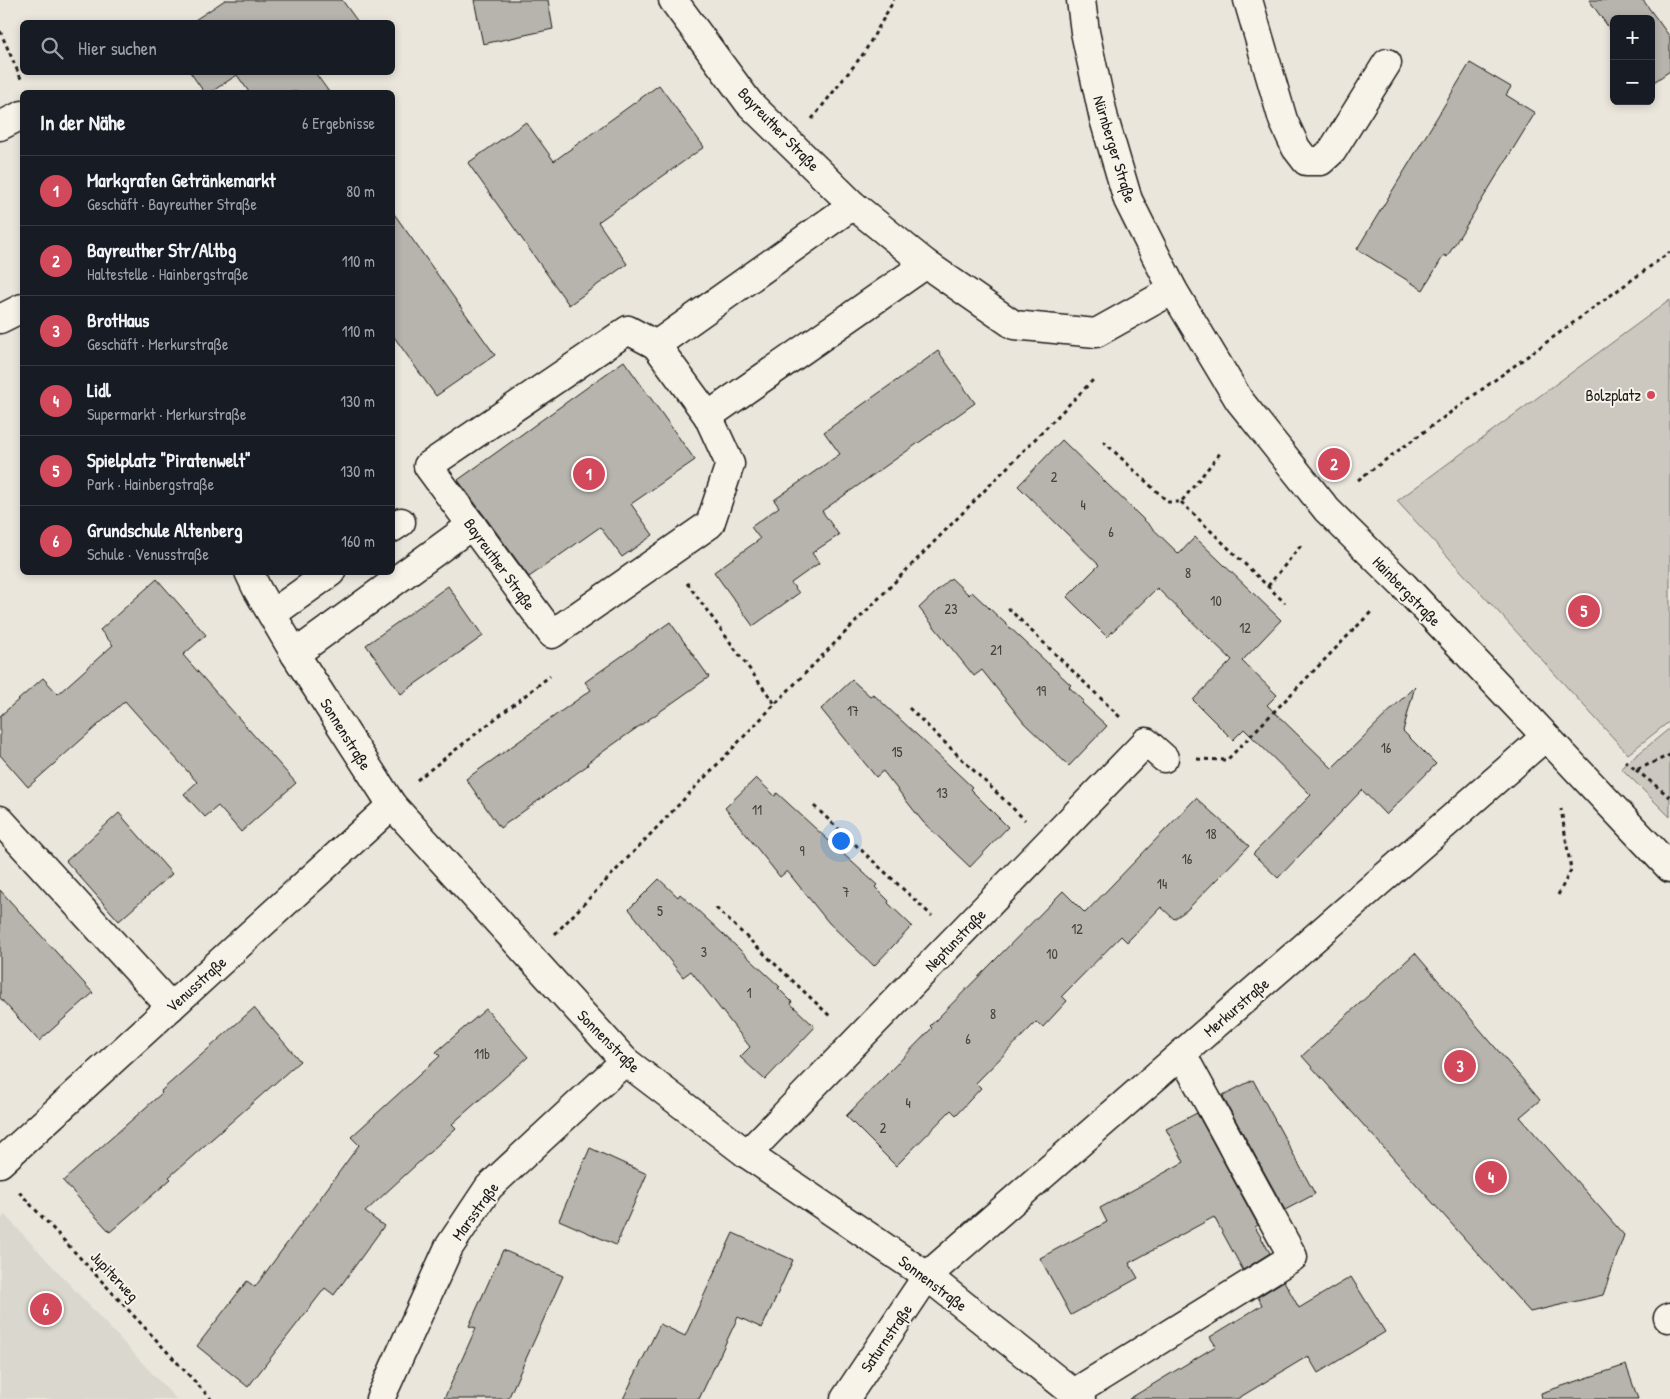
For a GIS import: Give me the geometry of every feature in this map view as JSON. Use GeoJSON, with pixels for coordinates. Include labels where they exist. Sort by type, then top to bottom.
{"type":"FeatureCollection","features":[{"type":"Feature","properties":{"kind":"street","name":"Bayreuther Straße"},"geometry":{"type":"LineString","coordinates":[[673,0],[749,102],[853,205],[926,264],[1014,325],[1096,333],[1173,290]]}},
{"type":"Feature","properties":{"kind":"street","name":"Nürnberger Straße"},"geometry":{"type":"LineString","coordinates":[[1081,0],[1085,32],[1104,119],[1128,200],[1173,290]]}},
{"type":"Feature","properties":{"kind":"street"},"geometry":{"type":"LineString","coordinates":[[1248,0],[1283,120],[1296,148],[1306,161],[1321,161],[1332,151],[1388,62]]}},
{"type":"Feature","properties":{"kind":"street"},"geometry":{"type":"LineString","coordinates":[[0,126],[20,116]]}},
{"type":"Feature","properties":{"kind":"street"},"geometry":{"type":"LineString","coordinates":[[656,345],[853,205]]}},
{"type":"Feature","properties":{"kind":"street"},"geometry":{"type":"LineString","coordinates":[[708,416],[926,264]]}},
{"type":"Feature","properties":{"kind":"street","name":"Hainbergstraße"},"geometry":{"type":"LineString","coordinates":[[1173,290],[1239,400],[1327,510],[1404,586],[1670,868]]}},
{"type":"Feature","properties":{"kind":"street"},"geometry":{"type":"LineString","coordinates":[[0,319],[20,309]]}},
{"type":"Feature","properties":{"kind":"street","name":"Bayreuther Straße"},"geometry":{"type":"LineString","coordinates":[[628,330],[656,345],[708,416],[730,464],[710,524],[552,634],[428,466],[628,330]]}},
{"type":"Feature","properties":{"kind":"street"},"geometry":{"type":"LineString","coordinates":[[295,654],[472,525]]}},
{"type":"Feature","properties":{"kind":"street","name":"Sonnenstraße"},"geometry":{"type":"LineString","coordinates":[[251,575],[295,654],[392,805],[625,1061],[748,1154],[927,1276],[1078,1396]]}},
{"type":"Feature","properties":{"kind":"street"},"geometry":{"type":"LineString","coordinates":[[272,614],[327,575]]}},
{"type":"Feature","properties":{"kind":"street","name":"Merkurstraße"},"geometry":{"type":"LineString","coordinates":[[927,1276],[1545,737]]}},
{"type":"Feature","properties":{"kind":"street","name":"Neptunstraße"},"geometry":{"type":"LineString","coordinates":[[748,1154],[1048,843],[1155,750]]}},
{"type":"Feature","properties":{"kind":"street","name":"Venusstraße"},"geometry":{"type":"LineString","coordinates":[[7,1174],[171,1006],[392,805]]}},
{"type":"Feature","properties":{"kind":"street"},"geometry":{"type":"LineString","coordinates":[[0,820],[171,1006]]}},
{"type":"Feature","properties":{"kind":"street"},"geometry":{"type":"LineString","coordinates":[[1078,1396],[1293,1257],[1182,1054]]}},
{"type":"Feature","properties":{"kind":"street","name":"Marsstraße"},"geometry":{"type":"LineString","coordinates":[[380,1399],[449,1247],[489,1187],[625,1061]]}},
{"type":"Feature","properties":{"kind":"street","name":"Saturnstraße"},"geometry":{"type":"LineString","coordinates":[[845,1399],[927,1276]]}},
{"type":"Feature","properties":{"kind":"path"},"geometry":{"type":"LineString","coordinates":[[809,123],[864,53],[894,0]]}},
{"type":"Feature","properties":{"kind":"path"},"geometry":{"type":"LineString","coordinates":[[0,31],[23,84]]}},
{"type":"Feature","properties":{"kind":"path"},"geometry":{"type":"LineString","coordinates":[[1358,480],[1670,252]]}},
{"type":"Feature","properties":{"kind":"path"},"geometry":{"type":"LineString","coordinates":[[553,937],[775,704],[1094,379]]}},
{"type":"Feature","properties":{"kind":"path"},"geometry":{"type":"LineString","coordinates":[[1102,441],[1168,502],[1181,502],[1285,603]]}},
{"type":"Feature","properties":{"kind":"path"},"geometry":{"type":"LineString","coordinates":[[1181,502],[1221,452]]}},
{"type":"Feature","properties":{"kind":"path"},"geometry":{"type":"LineString","coordinates":[[1268,586],[1302,544]]}},
{"type":"Feature","properties":{"kind":"path"},"geometry":{"type":"LineString","coordinates":[[685,580],[775,704]]}},
{"type":"Feature","properties":{"kind":"path"},"geometry":{"type":"LineString","coordinates":[[1008,608],[1155,750],[1227,760],[1371,612]]}},
{"type":"Feature","properties":{"kind":"path"},"geometry":{"type":"LineString","coordinates":[[414,782],[550,676]]}},
{"type":"Feature","properties":{"kind":"path"},"geometry":{"type":"LineString","coordinates":[[908,708],[1048,843]]}},
{"type":"Feature","properties":{"kind":"path"},"geometry":{"type":"LineString","coordinates":[[1636,770],[1670,755]]}},
{"type":"Feature","properties":{"kind":"path"},"geometry":{"type":"LineString","coordinates":[[1626,761],[1670,796]]}},
{"type":"Feature","properties":{"kind":"path"},"geometry":{"type":"LineString","coordinates":[[814,806],[956,938]]}},
{"type":"Feature","properties":{"kind":"path"},"geometry":{"type":"LineString","coordinates":[[1558,895],[1570,870],[1561,809]]}},
{"type":"Feature","properties":{"kind":"path"},"geometry":{"type":"LineString","coordinates":[[716,908],[856,1041]]}},
{"type":"Feature","properties":{"kind":"path","name":"Jupiterweg"},"geometry":{"type":"LineString","coordinates":[[7,1174],[211,1399]]}},
{"type":"Feature","properties":{"kind":"shaded area"},"geometry":{"type":"Polygon","coordinates":[[[1670,300],[1670,721],[1628,754],[1397,501],[1670,300]]]}},
{"type":"Feature","properties":{"kind":"shaded area"},"geometry":{"type":"Polygon","coordinates":[[[1670,728],[1670,817],[1621,768],[1670,728]]]}},
{"type":"Feature","properties":{"kind":"shaded area"},"geometry":{"type":"Polygon","coordinates":[[[5,1215],[176,1399],[0,1399],[0,1220],[5,1215]]]}},
{"type":"Feature","properties":{"kind":"building"},"geometry":{"type":"Polygon","coordinates":[[[225,0],[342,0],[357,20],[195,20],[225,0]]]}},
{"type":"Feature","properties":{"kind":"building"},"geometry":{"type":"Polygon","coordinates":[[[474,0],[548,0],[553,29],[483,44],[474,0]]]}},
{"type":"Feature","properties":{"kind":"building"},"geometry":{"type":"Polygon","coordinates":[[[1589,0],[1643,0],[1654,15],[1610,15],[1610,29],[1589,0]]]}},
{"type":"Feature","properties":{"kind":"building"},"geometry":{"type":"Polygon","coordinates":[[[1655,16],[1670,37],[1670,71],[1655,81],[1655,16]]]}},
{"type":"Feature","properties":{"kind":"building"},"geometry":{"type":"Polygon","coordinates":[[[1470,63],[1511,87],[1506,95],[1535,113],[1447,257],[1444,255],[1423,290],[1357,249],[1470,63]]]}},
{"type":"Feature","properties":{"kind":"building"},"geometry":{"type":"Polygon","coordinates":[[[192,75],[237,75],[214,90],[203,90],[192,75]]]}},
{"type":"Feature","properties":{"kind":"building"},"geometry":{"type":"Polygon","coordinates":[[[237,75],[317,75],[328,90],[248,90],[237,75]]]}},
{"type":"Feature","properties":{"kind":"building"},"geometry":{"type":"Polygon","coordinates":[[[659,85],[704,147],[598,222],[627,264],[569,305],[468,163],[526,122],[554,161],[659,85]]]}},
{"type":"Feature","properties":{"kind":"building"},"geometry":{"type":"Polygon","coordinates":[[[395,215],[495,355],[436,396],[395,338],[395,215]]]}},
{"type":"Feature","properties":{"kind":"building"},"geometry":{"type":"Polygon","coordinates":[[[938,351],[975,403],[822,511],[839,535],[812,553],[819,563],[791,583],[799,593],[753,626],[714,572],[760,539],[751,527],[779,507],[774,500],[840,454],[824,432],[938,351]]]}},
{"type":"Feature","properties":{"kind":"building"},"geometry":{"type":"Polygon","coordinates":[[[624,361],[695,460],[631,504],[653,535],[622,557],[600,527],[529,577],[458,480],[624,361]]]}},
{"type":"Feature","properties":{"kind":"building"},"geometry":{"type":"Polygon","coordinates":[[[1062,440],[1179,554],[1195,537],[1281,620],[1242,661],[1277,695],[1267,705],[1332,768],[1415,686],[1403,731],[1436,764],[1386,815],[1362,790],[1278,878],[1253,854],[1311,795],[1244,729],[1233,740],[1193,700],[1232,660],[1157,588],[1107,637],[1067,597],[1099,565],[1018,486],[1062,440]]]}},
{"type":"Feature","properties":{"kind":"building"},"geometry":{"type":"Polygon","coordinates":[[[951,578],[969,595],[972,592],[1071,685],[1069,687],[1084,701],[1082,703],[1107,726],[1069,766],[1024,723],[982,670],[974,676],[919,608],[951,578]]]}},
{"type":"Feature","properties":{"kind":"building"},"geometry":{"type":"Polygon","coordinates":[[[157,579],[206,635],[183,655],[296,783],[241,832],[218,806],[205,817],[184,794],[197,782],[125,701],[28,787],[0,755],[0,716],[43,678],[58,694],[113,645],[100,630],[157,579]]]}},
{"type":"Feature","properties":{"kind":"building"},"geometry":{"type":"Polygon","coordinates":[[[448,586],[483,636],[401,694],[366,645],[448,586]]]}},
{"type":"Feature","properties":{"kind":"building"},"geometry":{"type":"Polygon","coordinates":[[[670,622],[709,677],[587,763],[588,765],[500,828],[466,779],[591,690],[585,682],[670,622]]]}},
{"type":"Feature","properties":{"kind":"building"},"geometry":{"type":"Polygon","coordinates":[[[852,680],[870,696],[873,694],[917,735],[972,787],[970,789],[1008,827],[970,867],[923,822],[883,771],[876,777],[821,709],[852,680]]]}},
{"type":"Feature","properties":{"kind":"building"},"geometry":{"type":"Polygon","coordinates":[[[756,778],[775,796],[777,793],[877,885],[875,887],[889,901],[888,903],[912,926],[874,966],[829,923],[787,871],[780,877],[725,808],[756,778]]]}},
{"type":"Feature","properties":{"kind":"building"},"geometry":{"type":"Polygon","coordinates":[[[1196,798],[1249,846],[1187,910],[1174,919],[1161,907],[1127,942],[1121,936],[1062,996],[1067,1001],[1043,1027],[1036,1022],[976,1083],[981,1088],[956,1115],[951,1110],[896,1166],[846,1116],[932,1028],[930,1026],[1063,891],[1085,913],[1196,798]]]}},
{"type":"Feature","properties":{"kind":"building"},"geometry":{"type":"Polygon","coordinates":[[[119,813],[172,874],[119,921],[66,861],[119,813]]]}},
{"type":"Feature","properties":{"kind":"building"},"geometry":{"type":"Polygon","coordinates":[[[659,879],[678,897],[680,894],[780,987],[778,988],[792,1002],[791,1004],[815,1027],[765,1080],[740,1057],[750,1047],[691,971],[683,977],[629,909],[659,879]]]}},
{"type":"Feature","properties":{"kind":"building"},"geometry":{"type":"Polygon","coordinates":[[[0,890],[93,993],[39,1041],[0,998],[0,890]]]}},
{"type":"Feature","properties":{"kind":"building"},"geometry":{"type":"Polygon","coordinates":[[[1415,953],[1540,1100],[1520,1117],[1624,1235],[1603,1295],[1530,1312],[1302,1056],[1415,953]]]}},
{"type":"Feature","properties":{"kind":"building"},"geometry":{"type":"Polygon","coordinates":[[[254,1008],[300,1061],[110,1232],[63,1181],[254,1008]]]}},
{"type":"Feature","properties":{"kind":"building"},"geometry":{"type":"Polygon","coordinates":[[[486,1009],[528,1057],[452,1124],[456,1128],[365,1212],[384,1226],[334,1295],[325,1288],[248,1387],[197,1346],[247,1281],[255,1287],[359,1145],[351,1137],[440,1056],[436,1052],[486,1009]]]}},
{"type":"Feature","properties":{"kind":"building"},"geometry":{"type":"Polygon","coordinates":[[[1253,1080],[1315,1194],[1285,1210],[1223,1095],[1253,1080]]]}},
{"type":"Feature","properties":{"kind":"building"},"geometry":{"type":"Polygon","coordinates":[[[1197,1113],[1258,1225],[1255,1227],[1270,1253],[1243,1270],[1214,1217],[1129,1263],[1138,1278],[1071,1315],[1040,1258],[1107,1222],[1100,1208],[1184,1162],[1166,1129],[1197,1113]]]}},
{"type":"Feature","properties":{"kind":"building"},"geometry":{"type":"Polygon","coordinates":[[[590,1148],[647,1174],[616,1245],[559,1220],[590,1148]]]}},
{"type":"Feature","properties":{"kind":"building"},"geometry":{"type":"Polygon","coordinates":[[[733,1233],[793,1260],[762,1328],[738,1317],[699,1399],[623,1399],[660,1324],[685,1336],[733,1233]]]}},
{"type":"Feature","properties":{"kind":"building"},"geometry":{"type":"Polygon","coordinates":[[[503,1250],[563,1276],[508,1399],[444,1399],[476,1328],[469,1326],[503,1250]]]}},
{"type":"Feature","properties":{"kind":"building"},"geometry":{"type":"Polygon","coordinates":[[[1351,1277],[1385,1332],[1318,1373],[1308,1356],[1237,1399],[1129,1399],[1216,1346],[1210,1337],[1262,1305],[1258,1297],[1284,1281],[1299,1308],[1351,1277]]]}},
{"type":"Feature","properties":{"kind":"building"},"geometry":{"type":"Polygon","coordinates":[[[1626,1365],[1638,1399],[1542,1399],[1541,1393],[1626,1365]]]}},
{"type":"Feature","properties":{"kind":"place","name":"Bolzplatz"},"geometry":{"type":"Point","coordinates":[1651,395]}},
{"type":"Feature","properties":{"kind":"place","name":"Bayreuther Str/Altbg"},"geometry":{"type":"Point","coordinates":[1334,464]}},
{"type":"Feature","properties":{"kind":"place","name":"Markgrafen Getränkemarkt"},"geometry":{"type":"Point","coordinates":[589,474]}},
{"type":"Feature","properties":{"kind":"place","name":"Spielplatz \"Piratenwelt\""},"geometry":{"type":"Point","coordinates":[1584,611]}},
{"type":"Feature","properties":{"kind":"place","name":"BrotHaus"},"geometry":{"type":"Point","coordinates":[1460,1066]}},
{"type":"Feature","properties":{"kind":"place","name":"Lidl"},"geometry":{"type":"Point","coordinates":[1491,1177]}},
{"type":"Feature","properties":{"kind":"place","name":"Grundschule Altenberg"},"geometry":{"type":"Point","coordinates":[46,1309]}}]}
